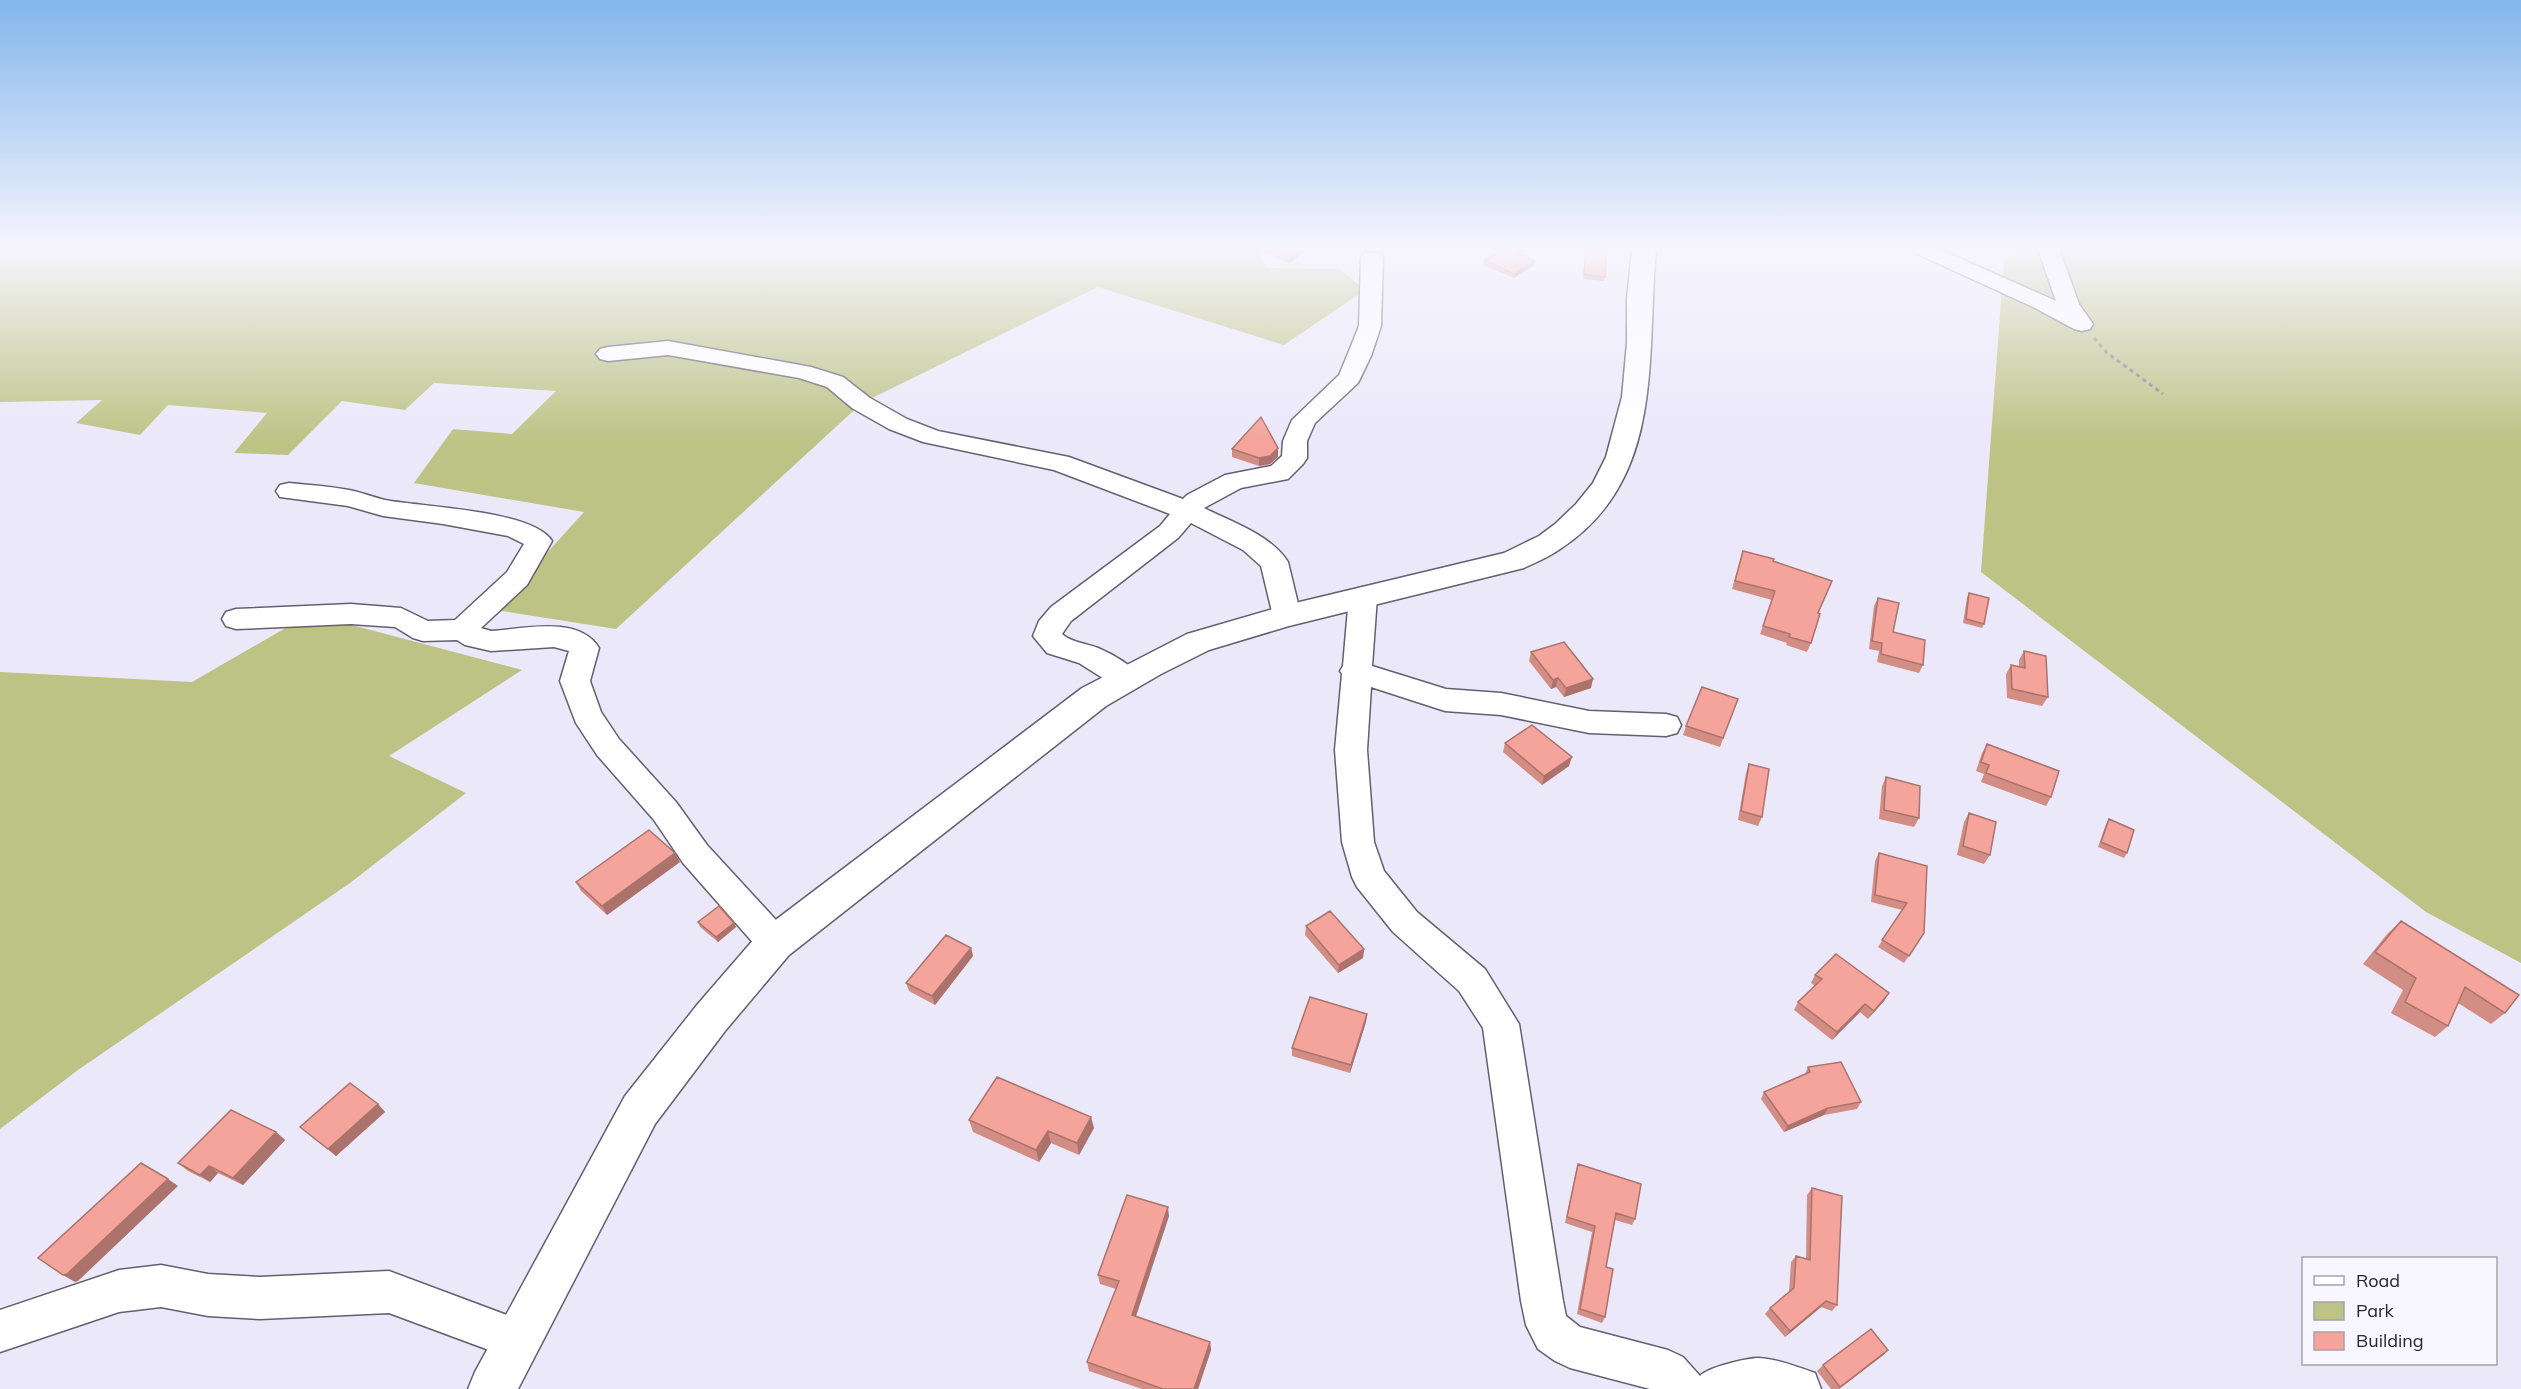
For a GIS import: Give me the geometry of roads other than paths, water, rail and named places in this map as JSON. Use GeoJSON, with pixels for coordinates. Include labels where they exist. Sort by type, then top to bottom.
{"type":"FeatureCollection","features":[{"type":"Feature","properties":{"kind":"main road"},"geometry":{"type":"LineString","coordinates":[[492,1389],[516,1339],[640,1110],[711,1018],[775,943],[1094,697],[1198,642],[1287,616],[1513,561],[1549,543],[1565,531],[1606,486],[1620,457],[1635,397],[1640,344],[1639,314]]}},
{"type":"Feature","properties":{"kind":"street"},"geometry":{"type":"LineString","coordinates":[[1127,679],[1089,656],[1057,646],[1047,636],[1049,628],[1061,614],[1168,532],[1186,510],[1211,491],[1234,481],[1279,473],[1294,458],[1295,441],[1304,420],[1350,378],[1370,326],[1370,314]]}},
{"type":"Feature","properties":{"kind":"street"},"geometry":{"type":"LineString","coordinates":[[2063,314],[2082,324],[2075,314]]}},
{"type":"Feature","properties":{"kind":"street"},"geometry":{"type":"LineString","coordinates":[[608,354],[668,348],[803,372],[835,382],[861,403],[898,424],[932,437],[1060,463],[1186,510],[1253,544],[1274,562],[1287,616]]}},
{"type":"Feature","properties":{"kind":"street"},"geometry":{"type":"LineString","coordinates":[[289,491],[350,498],[383,508],[443,515],[516,529],[539,541],[517,578],[462,630]]}},
{"type":"Feature","properties":{"kind":"street"},"geometry":{"type":"LineString","coordinates":[[1363,597],[1355,671],[1351,750],[1358,842],[1369,878],[1405,922],[1472,980],[1501,1024],[1547,1325],[1553,1334],[1570,1346],[1668,1372],[1684,1389]]}},
{"type":"Feature","properties":{"kind":"street"},"geometry":{"type":"LineString","coordinates":[[236,619],[351,614],[400,618],[423,631],[462,630],[475,639],[491,641],[554,637],[575,640],[584,648],[574,681],[587,716],[602,739],[665,811],[695,854],[775,943]]}},
{"type":"Feature","properties":{"kind":"street"},"geometry":{"type":"LineString","coordinates":[[1355,671],[1445,700],[1501,704],[1589,722],[1666,725]]}},
{"type":"Feature","properties":{"kind":"street"},"geometry":{"type":"LineString","coordinates":[[0,1331],[119,1291],[161,1286],[208,1295],[260,1298],[389,1292],[516,1339]]}},
{"type":"Feature","properties":{"kind":"street"},"geometry":{"type":"LineString","coordinates":[[1717,1389],[1758,1380],[1799,1389]]}}]}
